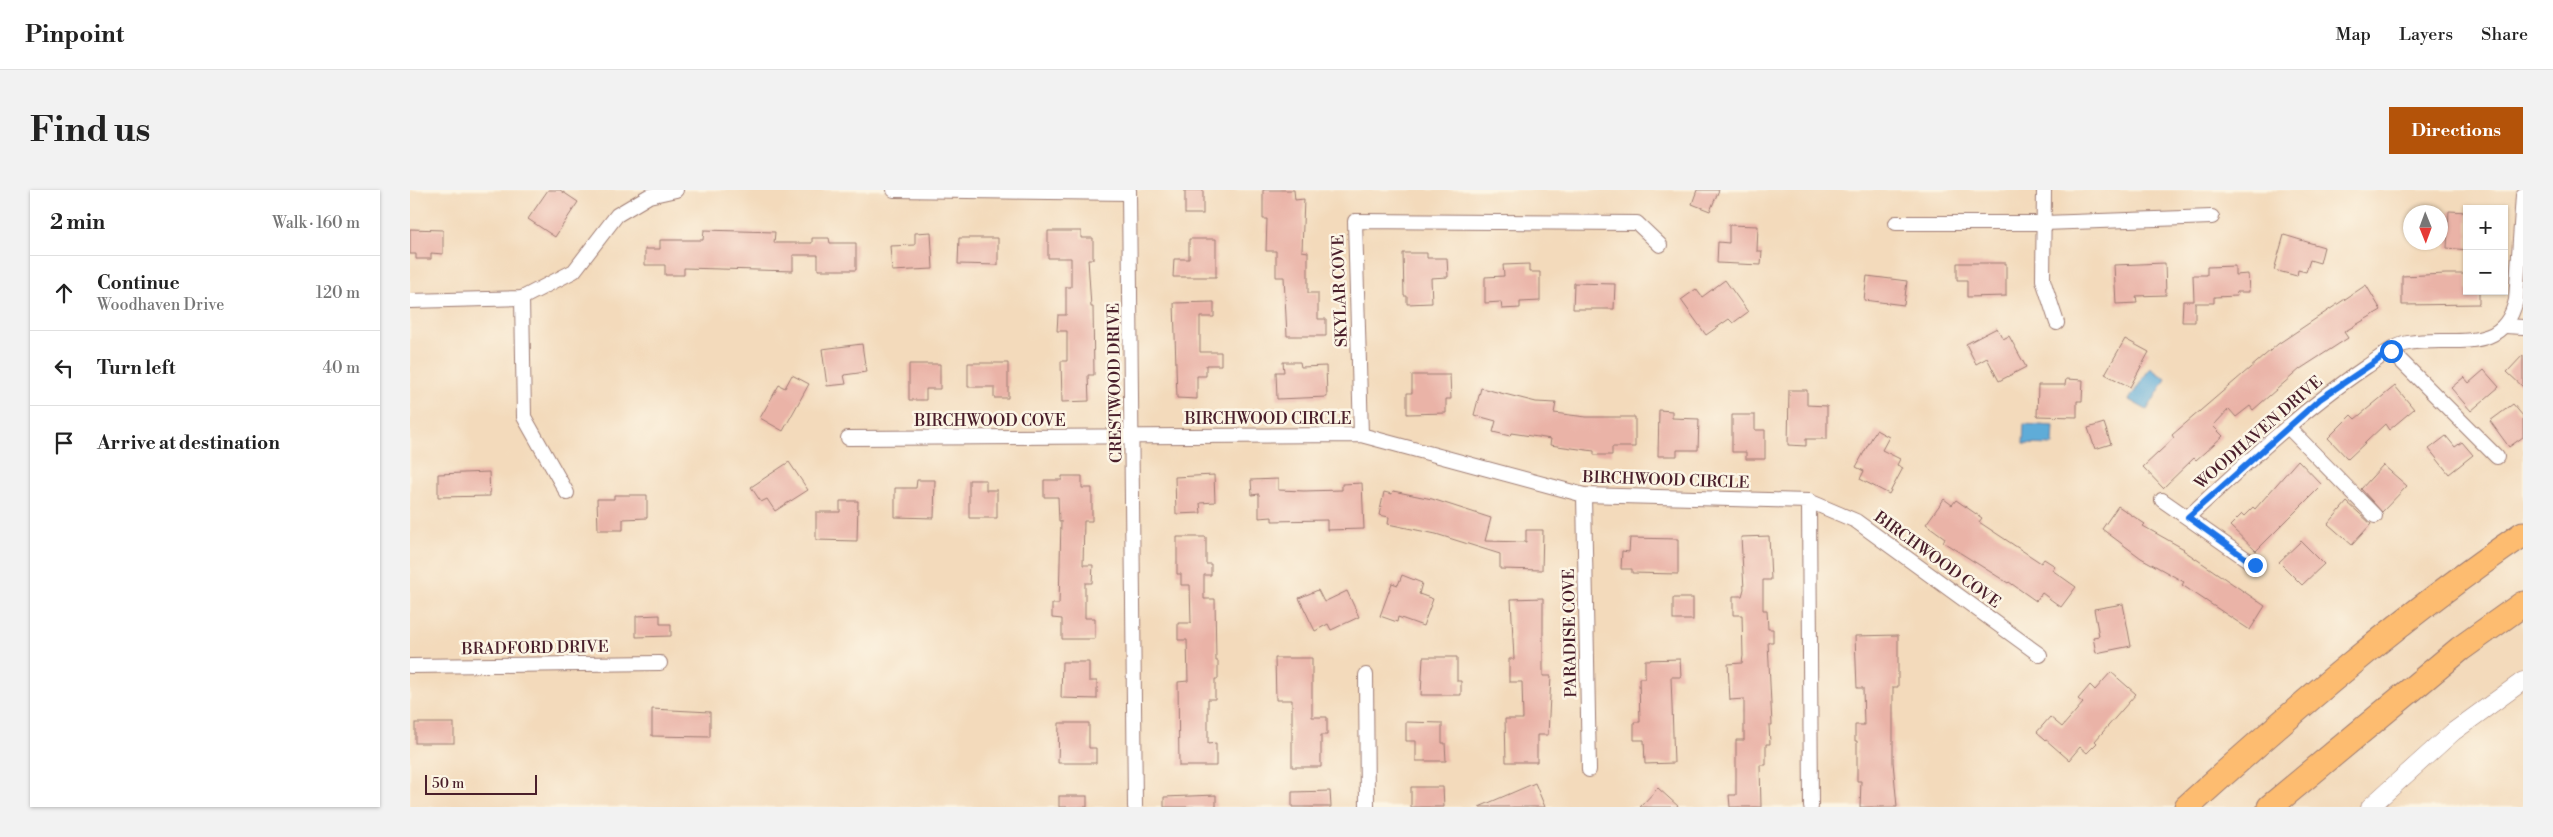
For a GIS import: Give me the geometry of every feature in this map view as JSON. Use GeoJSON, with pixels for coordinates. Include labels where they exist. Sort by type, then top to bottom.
{"type":"FeatureCollection","features":[{"type":"Feature","properties":{"kind":"highway"},"geometry":{"type":"LineString","coordinates":[[2188,807],[2281,723],[2461,576],[2523,534]]}},
{"type":"Feature","properties":{"kind":"highway"},"geometry":{"type":"LineString","coordinates":[[2270,807],[2460,649],[2523,604]]}},
{"type":"Feature","properties":{"kind":"street"},"geometry":{"type":"LineString","coordinates":[[410,301],[522,298],[574,271],[617,215],[649,196],[676,190]]}},
{"type":"Feature","properties":{"kind":"street","name":"CRESTWOOD DRIVE"},"geometry":{"type":"LineString","coordinates":[[894,190],[1129,191],[1133,436],[1135,807]]}},
{"type":"Feature","properties":{"kind":"street"},"geometry":{"type":"LineString","coordinates":[[2044,190],[2043,280],[2057,323]]}},
{"type":"Feature","properties":{"kind":"street"},"geometry":{"type":"LineString","coordinates":[[2505,326],[2513,315],[2516,300],[2523,195]]}},
{"type":"Feature","properties":{"kind":"street"},"geometry":{"type":"LineString","coordinates":[[1896,223],[2044,222],[2212,217]]}},
{"type":"Feature","properties":{"kind":"street","name":"SKYLAR COVE"},"geometry":{"type":"LineString","coordinates":[[1361,435],[1355,221],[1637,223],[1660,246]]}},
{"type":"Feature","properties":{"kind":"street"},"geometry":{"type":"LineString","coordinates":[[522,298],[524,417],[567,493]]}},
{"type":"Feature","properties":{"kind":"street"},"geometry":{"type":"LineString","coordinates":[[2505,326],[2523,327]]}},
{"type":"Feature","properties":{"kind":"street","name":"WOODHAVEN DRIVE"},"geometry":{"type":"LineString","coordinates":[[2188,517],[2320,399],[2391,351],[2392,348],[2416,342],[2481,339],[2495,334],[2505,326]]}},
{"type":"Feature","properties":{"kind":"street"},"geometry":{"type":"LineString","coordinates":[[2391,351],[2496,457]]}},
{"type":"Feature","properties":{"kind":"street"},"geometry":{"type":"LineString","coordinates":[[2288,427],[2375,516]]}},
{"type":"Feature","properties":{"kind":"street","name":"BIRCHWOOD CIRCLE"},"geometry":{"type":"LineString","coordinates":[[1133,436],[1361,435],[1584,495],[1809,501]]}},
{"type":"Feature","properties":{"kind":"street","name":"BIRCHWOOD COVE"},"geometry":{"type":"LineString","coordinates":[[848,438],[1133,436]]}},
{"type":"Feature","properties":{"kind":"street","name":"PARADISE COVE"},"geometry":{"type":"LineString","coordinates":[[1584,495],[1589,770]]}},
{"type":"Feature","properties":{"kind":"street"},"geometry":{"type":"LineString","coordinates":[[2162,500],[2255,565]]}},
{"type":"Feature","properties":{"kind":"street"},"geometry":{"type":"LineString","coordinates":[[1809,501],[1811,807]]}},
{"type":"Feature","properties":{"kind":"street","name":"BIRCHWOOD COVE"},"geometry":{"type":"LineString","coordinates":[[1809,501],[1856,521],[2040,655]]}},
{"type":"Feature","properties":{"kind":"street","name":"BRADFORD DRIVE"},"geometry":{"type":"LineString","coordinates":[[410,666],[660,663]]}},
{"type":"Feature","properties":{"kind":"street"},"geometry":{"type":"LineString","coordinates":[[1366,675],[1367,807]]}},
{"type":"Feature","properties":{"kind":"street"},"geometry":{"type":"LineString","coordinates":[[2370,807],[2453,732],[2523,681]]}},
{"type":"Feature","properties":{"kind":"water"},"geometry":{"type":"Polygon","coordinates":[[[2150,368],[2166,379],[2147,410],[2129,400],[2150,368]]]}},
{"type":"Feature","properties":{"kind":"water"},"geometry":{"type":"Polygon","coordinates":[[[2024,424],[2054,426],[2053,445],[2023,444],[2024,424]]]}},
{"type":"Feature","properties":{"kind":"building"},"geometry":{"type":"Polygon","coordinates":[[[548,190],[560,190],[578,202],[555,237],[528,219],[548,190]]]}},
{"type":"Feature","properties":{"kind":"building"},"geometry":{"type":"Polygon","coordinates":[[[1185,190],[1203,190],[1203,214],[1185,214],[1185,190]]]}},
{"type":"Feature","properties":{"kind":"building"},"geometry":{"type":"Polygon","coordinates":[[[1263,190],[1294,190],[1295,200],[1304,199],[1302,251],[1308,252],[1308,293],[1318,293],[1318,319],[1326,319],[1326,336],[1287,336],[1284,277],[1276,277],[1276,251],[1266,251],[1267,219],[1263,219],[1263,190]]]}},
{"type":"Feature","properties":{"kind":"building"},"geometry":{"type":"Polygon","coordinates":[[[1697,190],[1719,190],[1710,211],[1692,204],[1697,190]]]}},
{"type":"Feature","properties":{"kind":"building"},"geometry":{"type":"Polygon","coordinates":[[[2449,211],[2463,212],[2463,250],[2448,248],[2449,211]]]}},
{"type":"Feature","properties":{"kind":"building"},"geometry":{"type":"Polygon","coordinates":[[[1729,225],[1758,226],[1757,251],[1762,251],[1761,265],[1717,263],[1718,242],[1729,243],[1729,225]]]}},
{"type":"Feature","properties":{"kind":"building"},"geometry":{"type":"Polygon","coordinates":[[[410,229],[443,230],[443,254],[431,253],[431,259],[416,259],[416,254],[410,254],[410,229]]]}},
{"type":"Feature","properties":{"kind":"building"},"geometry":{"type":"Polygon","coordinates":[[[704,230],[775,232],[774,243],[812,243],[812,238],[829,238],[830,243],[856,243],[856,270],[818,270],[818,255],[793,255],[793,271],[684,268],[684,275],[665,275],[665,265],[645,265],[645,249],[660,249],[660,240],[703,240],[704,230]]]}},
{"type":"Feature","properties":{"kind":"building"},"geometry":{"type":"Polygon","coordinates":[[[1048,231],[1081,231],[1081,238],[1093,238],[1093,259],[1088,259],[1091,307],[1093,307],[1094,375],[1088,375],[1089,401],[1062,402],[1061,361],[1067,361],[1067,331],[1057,331],[1058,315],[1066,315],[1066,287],[1071,287],[1071,258],[1048,258],[1048,231]]]}},
{"type":"Feature","properties":{"kind":"building"},"geometry":{"type":"Polygon","coordinates":[[[931,232],[933,269],[892,271],[890,246],[915,245],[915,233],[931,232]]]}},
{"type":"Feature","properties":{"kind":"building"},"geometry":{"type":"Polygon","coordinates":[[[2284,235],[2324,247],[2320,263],[2310,260],[2306,272],[2298,270],[2297,276],[2274,270],[2284,235]]]}},
{"type":"Feature","properties":{"kind":"building"},"geometry":{"type":"Polygon","coordinates":[[[959,238],[998,238],[998,265],[958,264],[959,238]]]}},
{"type":"Feature","properties":{"kind":"building"},"geometry":{"type":"Polygon","coordinates":[[[1189,239],[1216,239],[1216,277],[1173,277],[1174,259],[1189,259],[1189,239]]]}},
{"type":"Feature","properties":{"kind":"building"},"geometry":{"type":"Polygon","coordinates":[[[1403,253],[1427,253],[1427,258],[1447,258],[1448,277],[1431,278],[1432,303],[1407,304],[1407,296],[1404,296],[1403,253]]]}},
{"type":"Feature","properties":{"kind":"building"},"geometry":{"type":"Polygon","coordinates":[[[1957,263],[2006,263],[2006,296],[1967,297],[1967,280],[1957,280],[1957,263]]]}},
{"type":"Feature","properties":{"kind":"building"},"geometry":{"type":"Polygon","coordinates":[[[2165,263],[2166,295],[2136,296],[2137,303],[2116,304],[2114,265],[2165,263]]]}},
{"type":"Feature","properties":{"kind":"building"},"geometry":{"type":"Polygon","coordinates":[[[1529,264],[1529,272],[1540,272],[1540,301],[1520,302],[1520,308],[1502,309],[1501,302],[1485,303],[1485,277],[1504,276],[1503,265],[1529,264]]]}},
{"type":"Feature","properties":{"kind":"building"},"geometry":{"type":"Polygon","coordinates":[[[2235,266],[2235,275],[2248,274],[2249,292],[2236,292],[2237,296],[2214,297],[2214,303],[2195,303],[2195,322],[2182,322],[2183,301],[2194,301],[2193,275],[2207,275],[2207,267],[2235,266]]]}},
{"type":"Feature","properties":{"kind":"building"},"geometry":{"type":"Polygon","coordinates":[[[2463,274],[2463,295],[2479,295],[2479,304],[2402,305],[2402,276],[2463,274]]]}},
{"type":"Feature","properties":{"kind":"building"},"geometry":{"type":"Polygon","coordinates":[[[1867,276],[1907,281],[1904,305],[1864,300],[1867,276]]]}},
{"type":"Feature","properties":{"kind":"building"},"geometry":{"type":"Polygon","coordinates":[[[1725,280],[1748,312],[1733,323],[1729,319],[1706,335],[1681,300],[1696,289],[1702,297],[1725,280]]]}},
{"type":"Feature","properties":{"kind":"building"},"geometry":{"type":"Polygon","coordinates":[[[1574,283],[1615,284],[1614,309],[1573,309],[1574,283]]]}},
{"type":"Feature","properties":{"kind":"building"},"geometry":{"type":"Polygon","coordinates":[[[2366,285],[2381,310],[2344,332],[2348,338],[2300,369],[2253,410],[2250,406],[2236,417],[2229,409],[2213,426],[2223,436],[2196,460],[2194,458],[2163,488],[2143,467],[2174,438],[2172,435],[2278,344],[2366,285]]]}},
{"type":"Feature","properties":{"kind":"building"},"geometry":{"type":"Polygon","coordinates":[[[1214,302],[1214,317],[1200,317],[1200,352],[1221,352],[1221,365],[1206,365],[1206,376],[1197,376],[1197,399],[1177,398],[1174,303],[1214,302]]]}},
{"type":"Feature","properties":{"kind":"building"},"geometry":{"type":"Polygon","coordinates":[[[1997,328],[2003,339],[2009,336],[2026,367],[1999,381],[1987,358],[1976,364],[1966,344],[1997,328]]]}},
{"type":"Feature","properties":{"kind":"building"},"geometry":{"type":"Polygon","coordinates":[[[2125,339],[2149,352],[2130,387],[2105,374],[2125,339]]]}},
{"type":"Feature","properties":{"kind":"building"},"geometry":{"type":"Polygon","coordinates":[[[862,344],[866,372],[844,375],[846,384],[827,386],[822,349],[862,344]]]}},
{"type":"Feature","properties":{"kind":"building"},"geometry":{"type":"Polygon","coordinates":[[[2523,355],[2523,387],[2507,372],[2523,355]]]}},
{"type":"Feature","properties":{"kind":"building"},"geometry":{"type":"Polygon","coordinates":[[[1283,362],[1300,362],[1301,367],[1326,366],[1327,397],[1277,399],[1276,372],[1284,372],[1283,362]]]}},
{"type":"Feature","properties":{"kind":"building"},"geometry":{"type":"Polygon","coordinates":[[[968,363],[1008,363],[1008,398],[994,398],[994,387],[968,387],[968,363]]]}},
{"type":"Feature","properties":{"kind":"building"},"geometry":{"type":"Polygon","coordinates":[[[909,364],[940,364],[940,389],[926,389],[926,400],[909,400],[909,364]]]}},
{"type":"Feature","properties":{"kind":"building"},"geometry":{"type":"Polygon","coordinates":[[[2484,370],[2499,387],[2471,411],[2451,388],[2464,377],[2469,383],[2484,370]]]}},
{"type":"Feature","properties":{"kind":"building"},"geometry":{"type":"Polygon","coordinates":[[[792,375],[809,384],[783,431],[760,418],[779,385],[785,388],[792,375]]]}},
{"type":"Feature","properties":{"kind":"building"},"geometry":{"type":"Polygon","coordinates":[[[1412,375],[1450,375],[1451,399],[1446,399],[1446,413],[1407,414],[1407,393],[1412,393],[1412,375]]]}},
{"type":"Feature","properties":{"kind":"building"},"geometry":{"type":"Polygon","coordinates":[[[2066,379],[2083,380],[2082,401],[2077,401],[2077,417],[2037,416],[2038,385],[2065,385],[2066,379]]]}},
{"type":"Feature","properties":{"kind":"building"},"geometry":{"type":"Polygon","coordinates":[[[2395,386],[2414,409],[2389,430],[2385,424],[2348,459],[2328,438],[2351,415],[2355,419],[2395,386]]]}},
{"type":"Feature","properties":{"kind":"building"},"geometry":{"type":"Polygon","coordinates":[[[1481,388],[1536,402],[1556,403],[1554,413],[1586,417],[1635,417],[1635,447],[1612,447],[1612,455],[1594,455],[1594,451],[1550,445],[1551,439],[1511,433],[1510,436],[1493,432],[1496,421],[1474,415],[1481,388]]]}},
{"type":"Feature","properties":{"kind":"building"},"geometry":{"type":"Polygon","coordinates":[[[1789,390],[1807,390],[1807,405],[1827,406],[1827,439],[1806,439],[1806,446],[1788,445],[1789,390]]]}},
{"type":"Feature","properties":{"kind":"building"},"geometry":{"type":"Polygon","coordinates":[[[2513,404],[2523,416],[2523,437],[2509,447],[2490,421],[2513,404]]]}},
{"type":"Feature","properties":{"kind":"building"},"geometry":{"type":"Polygon","coordinates":[[[1659,410],[1672,411],[1672,418],[1699,419],[1698,450],[1677,450],[1677,456],[1658,456],[1659,410]]]}},
{"type":"Feature","properties":{"kind":"building"},"geometry":{"type":"Polygon","coordinates":[[[1732,415],[1755,415],[1755,430],[1765,430],[1765,459],[1746,459],[1746,452],[1732,452],[1732,415]]]}},
{"type":"Feature","properties":{"kind":"building"},"geometry":{"type":"Polygon","coordinates":[[[2104,423],[2111,444],[2095,449],[2088,428],[2104,423]]]}},
{"type":"Feature","properties":{"kind":"building"},"geometry":{"type":"Polygon","coordinates":[[[1876,430],[1889,437],[1882,450],[1900,459],[1897,465],[1903,468],[1889,494],[1860,479],[1864,471],[1856,467],[1876,430]]]}},
{"type":"Feature","properties":{"kind":"building"},"geometry":{"type":"Polygon","coordinates":[[[2446,436],[2455,447],[2462,442],[2473,455],[2449,474],[2429,449],[2446,436]]]}},
{"type":"Feature","properties":{"kind":"building"},"geometry":{"type":"Polygon","coordinates":[[[2298,460],[2322,485],[2256,551],[2230,526],[2242,514],[2244,516],[2253,507],[2255,509],[2298,460]]]}},
{"type":"Feature","properties":{"kind":"building"},"geometry":{"type":"Polygon","coordinates":[[[789,462],[808,490],[775,511],[767,499],[761,502],[751,487],[789,462]]]}},
{"type":"Feature","properties":{"kind":"building"},"geometry":{"type":"Polygon","coordinates":[[[2383,465],[2407,486],[2382,512],[2361,489],[2383,465]]]}},
{"type":"Feature","properties":{"kind":"building"},"geometry":{"type":"Polygon","coordinates":[[[489,472],[490,496],[438,497],[438,474],[489,472]]]}},
{"type":"Feature","properties":{"kind":"building"},"geometry":{"type":"Polygon","coordinates":[[[1214,475],[1215,502],[1200,503],[1201,513],[1176,514],[1175,477],[1214,475]]]}},
{"type":"Feature","properties":{"kind":"building"},"geometry":{"type":"Polygon","coordinates":[[[1062,476],[1082,476],[1082,488],[1092,488],[1092,521],[1084,521],[1083,565],[1093,565],[1092,583],[1085,583],[1085,618],[1095,618],[1095,639],[1062,639],[1062,619],[1052,618],[1052,604],[1059,604],[1061,521],[1059,521],[1058,497],[1044,497],[1044,480],[1062,480],[1062,476]]]}},
{"type":"Feature","properties":{"kind":"building"},"geometry":{"type":"Polygon","coordinates":[[[1278,479],[1278,490],[1342,490],[1342,484],[1362,483],[1364,529],[1327,530],[1327,520],[1272,521],[1272,517],[1259,518],[1259,494],[1252,495],[1251,480],[1278,479]]]}},
{"type":"Feature","properties":{"kind":"building"},"geometry":{"type":"Polygon","coordinates":[[[917,480],[935,480],[934,518],[895,517],[895,488],[916,488],[917,480]]]}},
{"type":"Feature","properties":{"kind":"building"},"geometry":{"type":"Polygon","coordinates":[[[969,480],[986,480],[986,490],[997,490],[997,518],[969,518],[969,480]]]}},
{"type":"Feature","properties":{"kind":"building"},"geometry":{"type":"Polygon","coordinates":[[[1393,491],[1432,499],[1491,518],[1485,541],[1526,542],[1526,530],[1543,530],[1542,570],[1500,569],[1500,554],[1436,534],[1388,524],[1389,517],[1379,515],[1384,492],[1392,494],[1393,491]]]}},
{"type":"Feature","properties":{"kind":"building"},"geometry":{"type":"Polygon","coordinates":[[[614,495],[647,495],[647,518],[623,519],[623,530],[598,530],[597,499],[614,499],[614,495]]]}},
{"type":"Feature","properties":{"kind":"building"},"geometry":{"type":"Polygon","coordinates":[[[1944,499],[1952,505],[1956,500],[1982,518],[1979,522],[2041,563],[2044,559],[2055,566],[2052,570],[2076,587],[2061,607],[2042,593],[2036,601],[2009,582],[1943,542],[1945,538],[1926,524],[1944,499]]]}},
{"type":"Feature","properties":{"kind":"building"},"geometry":{"type":"Polygon","coordinates":[[[840,501],[858,501],[857,541],[816,540],[816,512],[840,512],[840,501]]]}},
{"type":"Feature","properties":{"kind":"building"},"geometry":{"type":"Polygon","coordinates":[[[2347,502],[2371,524],[2352,545],[2328,524],[2347,502]]]}},
{"type":"Feature","properties":{"kind":"building"},"geometry":{"type":"Polygon","coordinates":[[[2118,506],[2145,524],[2143,526],[2184,549],[2265,606],[2250,630],[2182,585],[2184,582],[2141,558],[2102,529],[2118,506]]]}},
{"type":"Feature","properties":{"kind":"building"},"geometry":{"type":"Polygon","coordinates":[[[1769,536],[1771,580],[1763,580],[1763,610],[1767,610],[1768,629],[1773,629],[1773,642],[1768,642],[1772,725],[1769,725],[1770,744],[1766,744],[1766,765],[1760,765],[1761,807],[1730,807],[1729,795],[1736,795],[1736,740],[1744,740],[1744,699],[1730,700],[1728,664],[1742,663],[1743,656],[1742,615],[1733,615],[1733,596],[1742,596],[1744,589],[1741,537],[1769,536]]]}},
{"type":"Feature","properties":{"kind":"building"},"geometry":{"type":"Polygon","coordinates":[[[1177,537],[1206,537],[1206,564],[1211,564],[1211,575],[1204,575],[1204,599],[1215,599],[1218,679],[1215,679],[1215,699],[1208,699],[1208,744],[1216,743],[1216,766],[1179,766],[1178,682],[1188,681],[1187,640],[1178,640],[1178,623],[1191,623],[1190,585],[1181,585],[1181,574],[1177,574],[1177,537]]]}},
{"type":"Feature","properties":{"kind":"building"},"geometry":{"type":"Polygon","coordinates":[[[1630,538],[1678,539],[1678,574],[1632,573],[1632,569],[1621,569],[1622,551],[1629,552],[1630,538]]]}},
{"type":"Feature","properties":{"kind":"building"},"geometry":{"type":"Polygon","coordinates":[[[2301,541],[2324,564],[2302,585],[2279,562],[2301,541]]]}},
{"type":"Feature","properties":{"kind":"building"},"geometry":{"type":"Polygon","coordinates":[[[1402,575],[1422,583],[1419,594],[1433,599],[1423,626],[1398,617],[1397,622],[1380,616],[1392,583],[1398,585],[1402,575]]]}},
{"type":"Feature","properties":{"kind":"building"},"geometry":{"type":"Polygon","coordinates":[[[1318,590],[1324,602],[1347,591],[1359,617],[1331,630],[1328,624],[1315,631],[1299,598],[1318,590]]]}},
{"type":"Feature","properties":{"kind":"building"},"geometry":{"type":"Polygon","coordinates":[[[1543,598],[1543,676],[1551,676],[1548,735],[1537,735],[1537,762],[1506,762],[1505,719],[1523,719],[1522,682],[1509,682],[1509,659],[1514,659],[1511,599],[1543,598]]]}},
{"type":"Feature","properties":{"kind":"building"},"geometry":{"type":"Polygon","coordinates":[[[1673,598],[1693,598],[1693,620],[1673,620],[1673,598]]]}},
{"type":"Feature","properties":{"kind":"building"},"geometry":{"type":"Polygon","coordinates":[[[2123,604],[2131,646],[2096,653],[2093,637],[2099,636],[2094,609],[2123,604]]]}},
{"type":"Feature","properties":{"kind":"building"},"geometry":{"type":"Polygon","coordinates":[[[660,615],[660,624],[671,624],[671,636],[636,637],[636,616],[660,615]]]}},
{"type":"Feature","properties":{"kind":"building"},"geometry":{"type":"Polygon","coordinates":[[[1898,635],[1898,687],[1893,687],[1893,762],[1897,807],[1860,807],[1861,781],[1857,781],[1855,725],[1864,725],[1863,688],[1857,688],[1855,636],[1898,635]]]}},
{"type":"Feature","properties":{"kind":"building"},"geometry":{"type":"Polygon","coordinates":[[[1423,657],[1457,657],[1457,681],[1461,681],[1461,695],[1421,695],[1423,657]]]}},
{"type":"Feature","properties":{"kind":"building"},"geometry":{"type":"Polygon","coordinates":[[[1275,658],[1312,658],[1312,717],[1327,717],[1327,735],[1321,735],[1321,767],[1292,767],[1292,700],[1276,700],[1275,658]]]}},
{"type":"Feature","properties":{"kind":"building"},"geometry":{"type":"Polygon","coordinates":[[[1680,659],[1681,677],[1671,677],[1674,763],[1645,764],[1644,740],[1634,740],[1634,722],[1640,722],[1639,678],[1645,678],[1645,660],[1680,659]]]}},
{"type":"Feature","properties":{"kind":"building"},"geometry":{"type":"Polygon","coordinates":[[[1062,662],[1089,662],[1089,681],[1097,681],[1097,699],[1061,698],[1062,662]]]}},
{"type":"Feature","properties":{"kind":"building"},"geometry":{"type":"Polygon","coordinates":[[[2111,672],[2136,694],[2095,741],[2097,743],[2087,753],[2080,747],[2069,760],[2037,732],[2050,717],[2062,727],[2083,703],[2078,699],[2090,685],[2095,690],[2111,672]]]}},
{"type":"Feature","properties":{"kind":"building"},"geometry":{"type":"Polygon","coordinates":[[[652,709],[710,712],[710,737],[652,736],[652,709]]]}},
{"type":"Feature","properties":{"kind":"building"},"geometry":{"type":"Polygon","coordinates":[[[1406,722],[1442,723],[1442,743],[1445,743],[1446,761],[1416,761],[1416,741],[1406,741],[1406,722]]]}},
{"type":"Feature","properties":{"kind":"building"},"geometry":{"type":"Polygon","coordinates":[[[415,723],[454,723],[454,743],[415,743],[415,723]]]}},
{"type":"Feature","properties":{"kind":"building"},"geometry":{"type":"Polygon","coordinates":[[[1059,723],[1089,723],[1089,748],[1096,748],[1096,763],[1058,763],[1059,723]]]}},
{"type":"Feature","properties":{"kind":"building"},"geometry":{"type":"Polygon","coordinates":[[[1535,783],[1545,807],[1479,807],[1535,783]]]}},
{"type":"Feature","properties":{"kind":"building"},"geometry":{"type":"Polygon","coordinates":[[[1411,787],[1443,787],[1444,807],[1411,807],[1411,787]]]}},
{"type":"Feature","properties":{"kind":"building"},"geometry":{"type":"Polygon","coordinates":[[[1658,788],[1679,807],[1640,807],[1658,788]]]}},
{"type":"Feature","properties":{"kind":"building"},"geometry":{"type":"Polygon","coordinates":[[[1330,791],[1331,807],[1292,807],[1292,792],[1330,791]]]}},
{"type":"Feature","properties":{"kind":"building"},"geometry":{"type":"Polygon","coordinates":[[[1216,795],[1216,807],[1164,807],[1164,797],[1216,795]]]}},
{"type":"Feature","properties":{"kind":"building"},"geometry":{"type":"Polygon","coordinates":[[[1059,796],[1087,796],[1087,807],[1059,807],[1059,796]]]}},
{"type":"Feature","properties":{"kind":"route"},"geometry":{"type":"LineString","coordinates":[[2255,565],[2188,517],[2320,399],[2391,351]]}}]}
